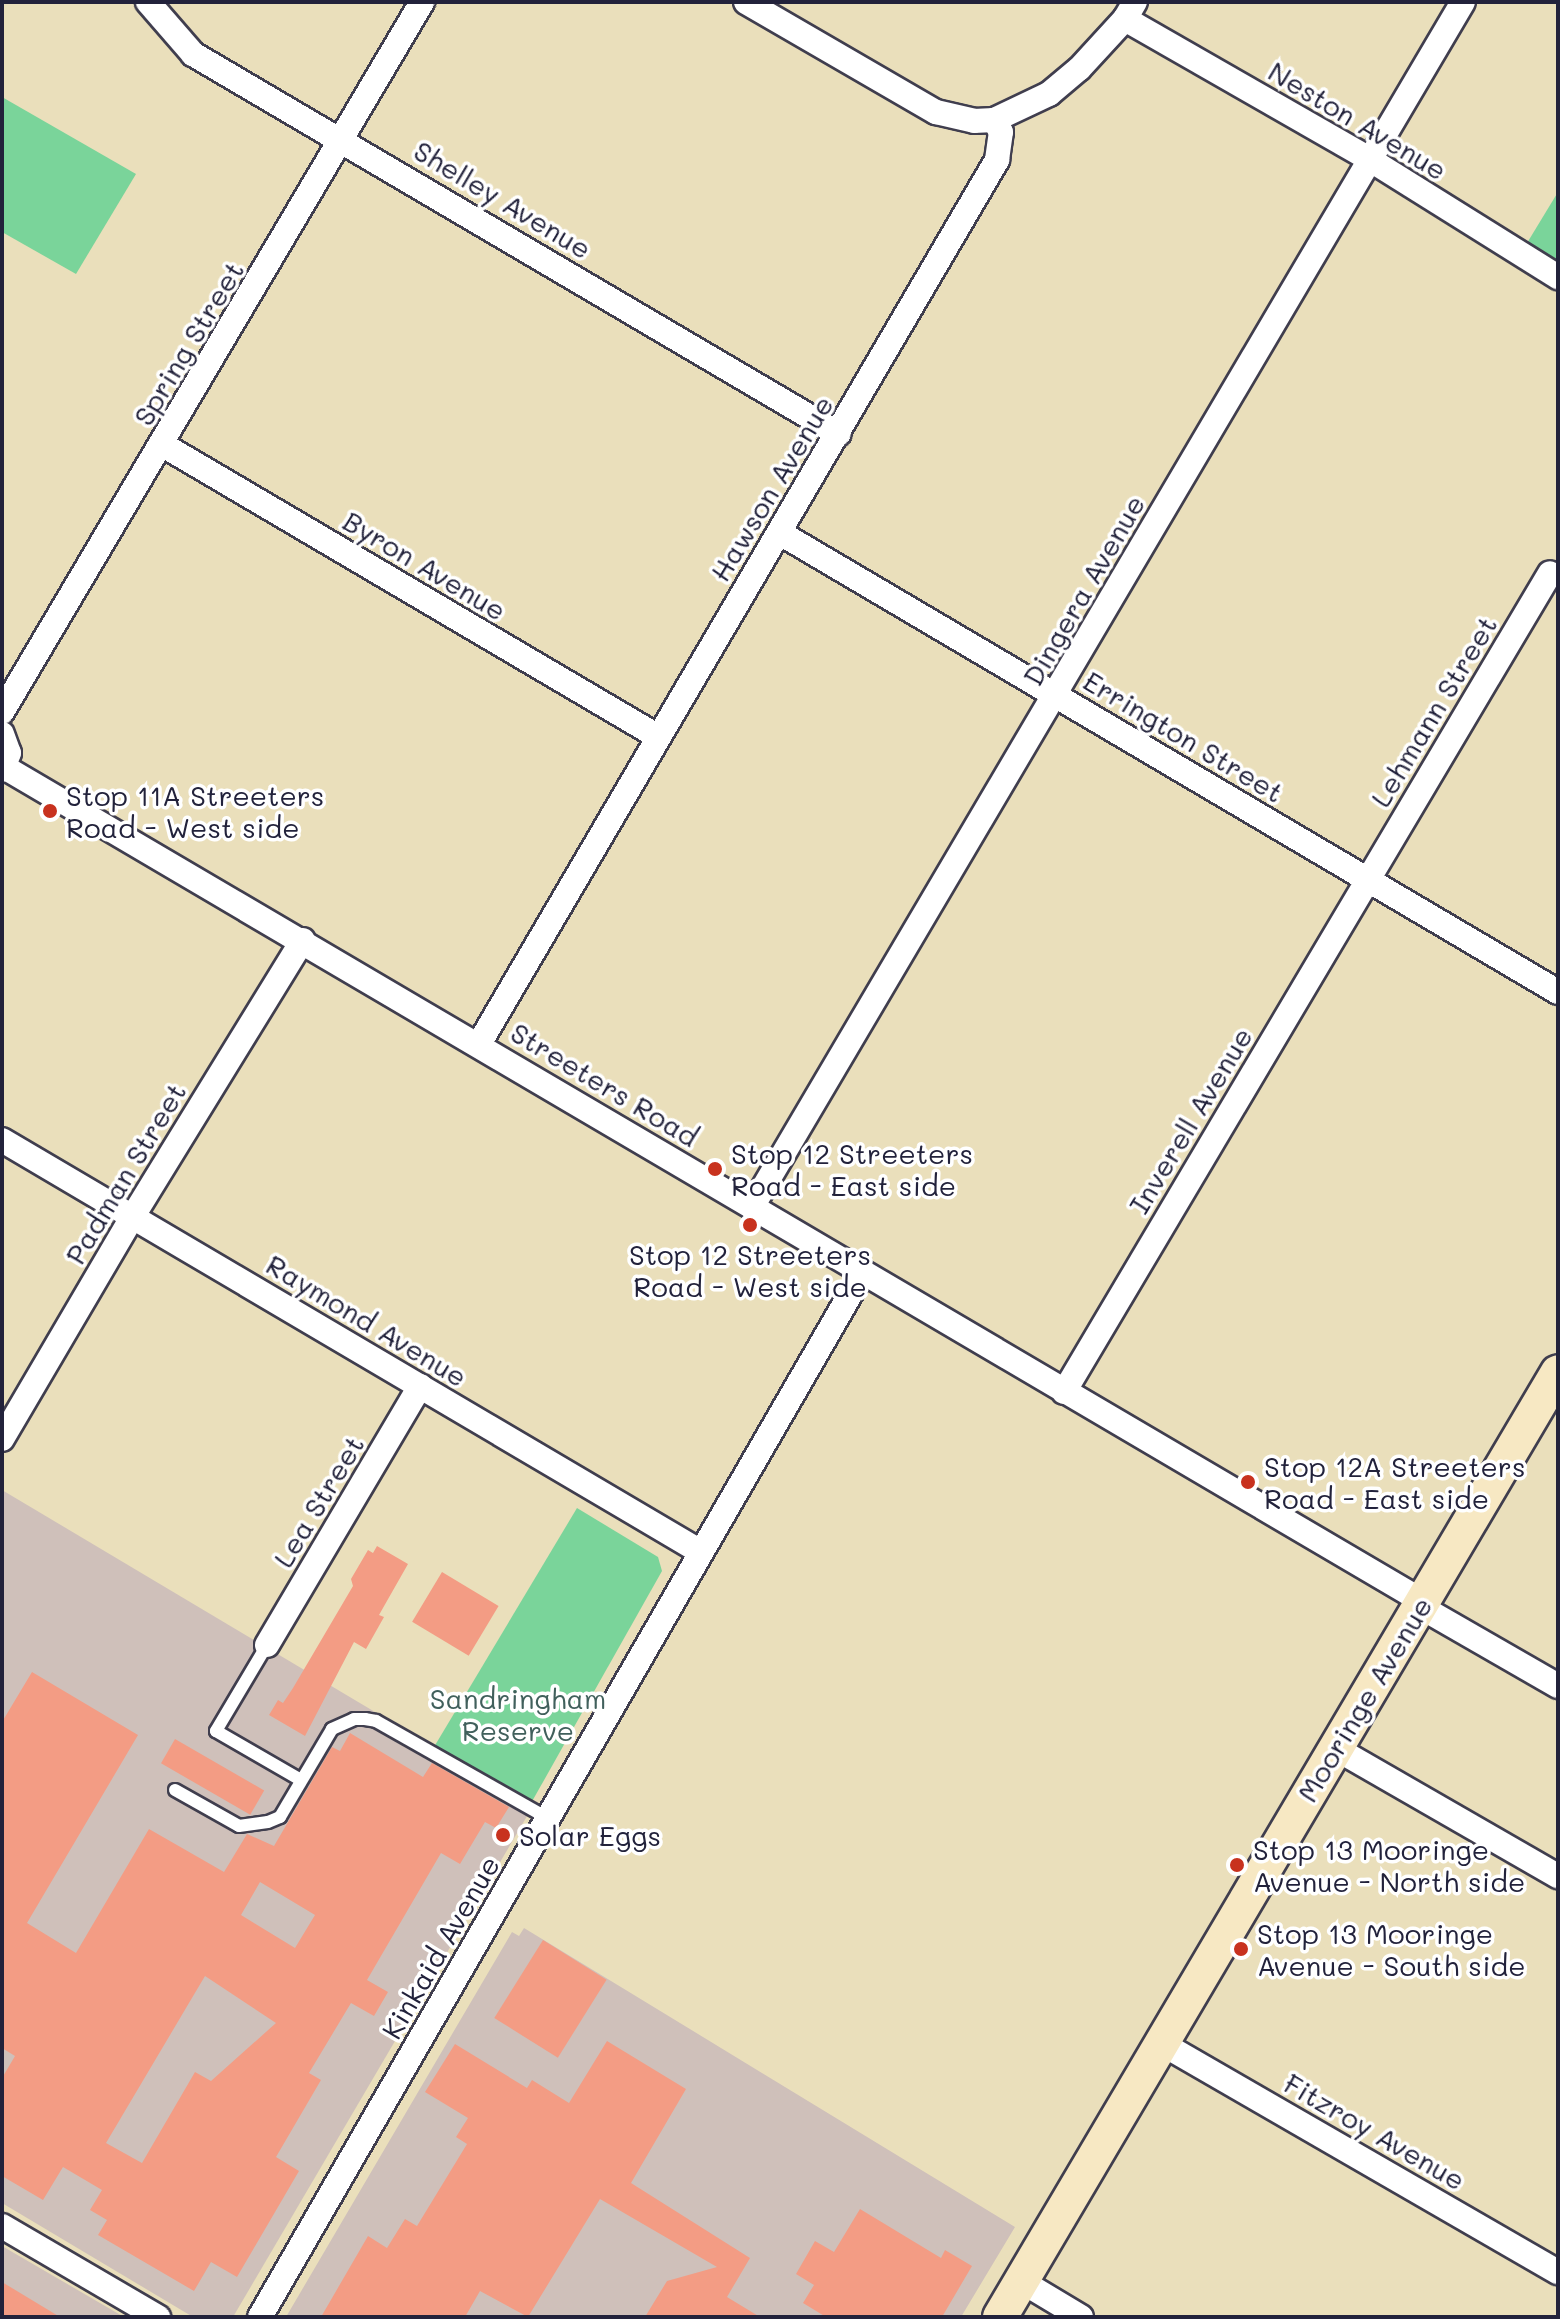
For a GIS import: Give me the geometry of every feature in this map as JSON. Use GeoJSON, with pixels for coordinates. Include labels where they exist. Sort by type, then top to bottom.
{"type":"FeatureCollection","features":[{"type":"Feature","properties":{"kind":"street","name":"Shelley Avenue"},"geometry":{"type":"LineString","coordinates":[[148,2],[193,54],[343,139],[839,434]]}},
{"type":"Feature","properties":{"kind":"street","name":"Spring Street"},"geometry":{"type":"LineString","coordinates":[[2,712],[163,445],[422,2]]}},
{"type":"Feature","properties":{"kind":"street"},"geometry":{"type":"LineString","coordinates":[[746,2],[936,112],[974,121],[994,120],[1049,94],[1079,69],[1130,10]]}},
{"type":"Feature","properties":{"kind":"street","name":"Dingera Avenue"},"geometry":{"type":"LineString","coordinates":[[752,1207],[1057,696],[1463,2]]}},
{"type":"Feature","properties":{"kind":"street","name":"Neston Avenue"},"geometry":{"type":"LineString","coordinates":[[1130,10],[1558,277]]}},
{"type":"Feature","properties":{"kind":"street","name":"Hawson Avenue"},"geometry":{"type":"LineString","coordinates":[[479,1044],[997,160],[1001,132],[994,120]]}},
{"type":"Feature","properties":{"kind":"street","name":"Byron Avenue"},"geometry":{"type":"LineString","coordinates":[[163,445],[657,736]]}},
{"type":"Feature","properties":{"kind":"street","name":"Errington Street"},"geometry":{"type":"LineString","coordinates":[[780,533],[1558,992]]}},
{"type":"Feature","properties":{"kind":"street","name":"Lehmann Street"},"geometry":{"type":"LineString","coordinates":[[1368,879],[1550,573]]}},
{"type":"Feature","properties":{"kind":"street"},"geometry":{"type":"LineString","coordinates":[[2,734],[9,753],[3,769]]}},
{"type":"Feature","properties":{"kind":"street","name":"Streeters Road"},"geometry":{"type":"LineString","coordinates":[[3,769],[303,940],[1558,1686]]}},
{"type":"Feature","properties":{"kind":"street","name":"Inverell Avenue"},"geometry":{"type":"LineString","coordinates":[[1064,1392],[1368,879]]}},
{"type":"Feature","properties":{"kind":"street","name":"Padman Street"},"geometry":{"type":"LineString","coordinates":[[2,1439],[133,1216],[303,940]]}},
{"type":"Feature","properties":{"kind":"street","name":"Raymond Avenue"},"geometry":{"type":"LineString","coordinates":[[2,1140],[701,1552]]}},
{"type":"Feature","properties":{"kind":"street","name":"Kinkaid Avenue"},"geometry":{"type":"LineString","coordinates":[[260,2317],[862,1274]]}},
{"type":"Feature","properties":{"kind":"street","name":"Mooringe Avenue"},"geometry":{"type":"LineString","coordinates":[[1002,2316],[1558,1372]]}},
{"type":"Feature","properties":{"kind":"street","name":"Lea Street"},"geometry":{"type":"LineString","coordinates":[[267,1645],[420,1386]]}},
{"type":"Feature","properties":{"kind":"street"},"geometry":{"type":"LineString","coordinates":[[1335,1748],[1558,1876]]}},
{"type":"Feature","properties":{"kind":"street","name":"Fitzroy Avenue"},"geometry":{"type":"LineString","coordinates":[[1161,2043],[1558,2272]]}},
{"type":"Feature","properties":{"kind":"street"},"geometry":{"type":"LineString","coordinates":[[2,2226],[158,2317]]}},
{"type":"Feature","properties":{"kind":"street"},"geometry":{"type":"LineString","coordinates":[[1021,2281],[1081,2317]]}},
{"type":"Feature","properties":{"kind":"lane"},"geometry":{"type":"LineString","coordinates":[[267,1645],[216,1731],[301,1780]]}},
{"type":"Feature","properties":{"kind":"lane"},"geometry":{"type":"LineString","coordinates":[[175,1790],[239,1826],[257,1825],[280,1817],[332,1729],[354,1719],[365,1719],[376,1721],[549,1819]]}},
{"type":"Feature","properties":{"kind":"shaded area"},"geometry":{"type":"Polygon","coordinates":[[[2,1490],[533,1806],[233,2317],[193,2317],[2,2203],[2,1490]]]}},
{"type":"Feature","properties":{"kind":"shaded area"},"geometry":{"type":"Polygon","coordinates":[[[524,1928],[1015,2227],[961,2317],[286,2317],[512,1932],[519,1936],[524,1928]]]}},
{"type":"Feature","properties":{"kind":"shaded area"},"geometry":{"type":"Polygon","coordinates":[[[2,2246],[124,2317],[2,2317],[2,2246]]]}},
{"type":"Feature","properties":{"kind":"green space"},"geometry":{"type":"Polygon","coordinates":[[[2,97],[136,174],[76,274],[2,232],[2,97]]]}},
{"type":"Feature","properties":{"kind":"green space"},"geometry":{"type":"Polygon","coordinates":[[[1558,192],[1558,277],[1521,253],[1558,192]]]}},
{"type":"Feature","properties":{"kind":"green space","name":"Sandringham Reserve"},"geometry":{"type":"Polygon","coordinates":[[[577,1508],[658,1557],[662,1571],[530,1805],[434,1747],[577,1508]]]}},
{"type":"Feature","properties":{"kind":"building"},"geometry":{"type":"Polygon","coordinates":[[[377,1546],[408,1564],[379,1615],[384,1617],[366,1649],[354,1642],[305,1736],[269,1715],[278,1700],[283,1703],[293,1688],[353,1586],[351,1579],[368,1550],[373,1553],[377,1546]]]}},
{"type":"Feature","properties":{"kind":"building"},"geometry":{"type":"Polygon","coordinates":[[[442,1572],[499,1606],[469,1656],[412,1622],[442,1572]]]}},
{"type":"Feature","properties":{"kind":"building"},"geometry":{"type":"Polygon","coordinates":[[[32,1672],[138,1735],[27,1923],[76,1953],[149,1829],[224,1872],[247,1834],[274,1846],[332,1747],[340,1751],[350,1733],[423,1777],[432,1763],[509,1807],[496,1828],[485,1822],[460,1864],[441,1853],[367,1980],[388,1992],[374,2016],[351,2003],[309,2073],[321,2080],[276,2157],[299,2171],[237,2277],[211,2262],[194,2291],[98,2235],[107,2220],[90,2210],[102,2190],[63,2167],[43,2200],[2,2176],[2,2078],[15,2056],[2,2048],[2,1722],[32,1672]],[[260,1882],[241,1915],[295,1948],[315,1915],[260,1882]],[[205,1976],[106,2143],[142,2163],[195,2072],[211,2081],[276,2023],[205,1976]]]}},
{"type":"Feature","properties":{"kind":"building"},"geometry":{"type":"Polygon","coordinates":[[[175,1739],[264,1790],[250,1815],[161,1763],[175,1739]]]}},
{"type":"Feature","properties":{"kind":"building"},"geometry":{"type":"Polygon","coordinates":[[[543,1940],[607,1980],[558,2058],[494,2018],[543,1940]]]}},
{"type":"Feature","properties":{"kind":"building"},"geometry":{"type":"Polygon","coordinates":[[[607,2041],[686,2089],[631,2183],[750,2258],[727,2297],[760,2317],[645,2317],[667,2281],[717,2267],[600,2199],[528,2317],[480,2291],[465,2317],[321,2317],[368,2236],[387,2248],[405,2219],[417,2226],[467,2144],[456,2137],[468,2118],[425,2092],[455,2044],[527,2088],[532,2080],[569,2103],[607,2041]]]}},
{"type":"Feature","properties":{"kind":"building"},"geometry":{"type":"Polygon","coordinates":[[[860,2209],[941,2258],[945,2250],[972,2266],[942,2317],[826,2317],[803,2303],[814,2285],[796,2274],[815,2241],[834,2252],[860,2209]]]}},
{"type":"Feature","properties":{"kind":"building"},"geometry":{"type":"Polygon","coordinates":[[[2,2282],[60,2317],[2,2317],[2,2282]]]}},
{"type":"Feature","properties":{"kind":"place","name":"Stop 11A Streeters Road - West side"},"geometry":{"type":"Point","coordinates":[50,811]}},
{"type":"Feature","properties":{"kind":"place","name":"Stop 12 Streeters Road - East side"},"geometry":{"type":"Point","coordinates":[715,1169]}},
{"type":"Feature","properties":{"kind":"place","name":"Stop 12 Streeters Road - West side"},"geometry":{"type":"Point","coordinates":[750,1225]}},
{"type":"Feature","properties":{"kind":"place","name":"Stop 12A Streeters Road - East side"},"geometry":{"type":"Point","coordinates":[1248,1482]}},
{"type":"Feature","properties":{"kind":"place","name":"Solar Eggs"},"geometry":{"type":"Point","coordinates":[503,1835]}},
{"type":"Feature","properties":{"kind":"place","name":"Stop 13 Mooringe Avenue - North side"},"geometry":{"type":"Point","coordinates":[1237,1865]}},
{"type":"Feature","properties":{"kind":"place","name":"Stop 13 Mooringe Avenue - South side"},"geometry":{"type":"Point","coordinates":[1241,1949]}}]}
